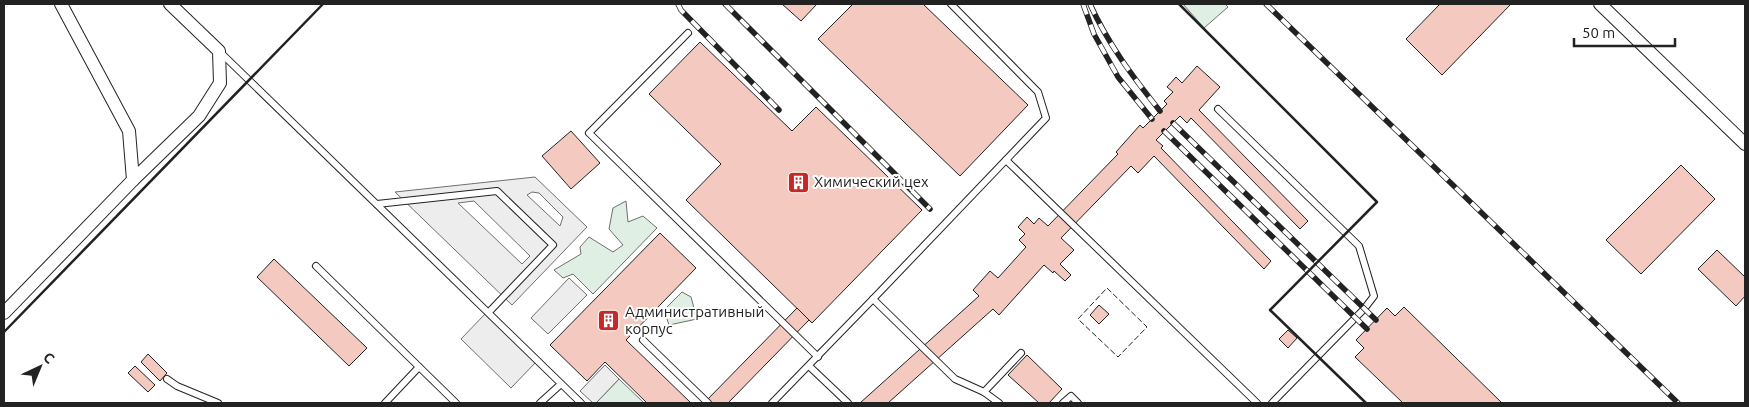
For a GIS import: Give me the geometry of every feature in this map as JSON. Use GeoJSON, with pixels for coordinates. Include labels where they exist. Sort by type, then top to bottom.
{"type":"FeatureCollection","features":[{"type":"Feature","properties":{"kind":"street"},"geometry":{"type":"LineString","coordinates":[[61,4],[129,131],[134,180]]}},
{"type":"Feature","properties":{"kind":"street"},"geometry":{"type":"LineString","coordinates":[[4,313],[199,116],[220,82],[219,51],[170,4]]}},
{"type":"Feature","properties":{"kind":"street"},"geometry":{"type":"LineString","coordinates":[[1600,4],[1745,144]]}},
{"type":"Feature","properties":{"kind":"lane"},"geometry":{"type":"LineString","coordinates":[[772,403],[1046,118],[1038,92],[951,4]]}},
{"type":"Feature","properties":{"kind":"lane"},"geometry":{"type":"LineString","coordinates":[[688,33],[589,133],[818,357]]}},
{"type":"Feature","properties":{"kind":"lane"},"geometry":{"type":"LineString","coordinates":[[219,51],[581,403]]}},
{"type":"Feature","properties":{"kind":"lane"},"geometry":{"type":"LineString","coordinates":[[1218,109],[1359,246],[1374,296],[1360,313],[1272,403]]}},
{"type":"Feature","properties":{"kind":"lane"},"geometry":{"type":"LineString","coordinates":[[1006,160],[1257,403]]}},
{"type":"Feature","properties":{"kind":"lane"},"geometry":{"type":"LineString","coordinates":[[377,204],[497,191],[553,245],[488,312]]}},
{"type":"Feature","properties":{"kind":"lane"},"geometry":{"type":"LineString","coordinates":[[316,266],[456,403]]}},
{"type":"Feature","properties":{"kind":"lane"},"geometry":{"type":"LineString","coordinates":[[873,299],[955,379],[984,392],[998,403]]}},
{"type":"Feature","properties":{"kind":"lane"},"geometry":{"type":"LineString","coordinates":[[643,340],[708,403]]}},
{"type":"Feature","properties":{"kind":"lane"},"geometry":{"type":"LineString","coordinates":[[984,392],[1021,353]]}},
{"type":"Feature","properties":{"kind":"lane"},"geometry":{"type":"LineString","coordinates":[[809,366],[848,403]]}},
{"type":"Feature","properties":{"kind":"lane"},"geometry":{"type":"LineString","coordinates":[[385,403],[418,367]]}},
{"type":"Feature","properties":{"kind":"lane"},"geometry":{"type":"LineString","coordinates":[[168,379],[177,386],[218,403]]}},
{"type":"Feature","properties":{"kind":"lane"},"geometry":{"type":"LineString","coordinates":[[540,403],[561,384]]}},
{"type":"Feature","properties":{"kind":"lane"},"geometry":{"type":"LineString","coordinates":[[1063,403],[1071,396],[1078,403]]}},
{"type":"Feature","properties":{"kind":"green space"},"geometry":{"type":"Polygon","coordinates":[[[1183,4],[1225,4],[1228,7],[1204,28],[1183,4]]]}},
{"type":"Feature","properties":{"kind":"green space"},"geometry":{"type":"Polygon","coordinates":[[[626,201],[628,222],[643,216],[657,228],[593,294],[573,274],[563,278],[554,270],[581,254],[580,247],[589,237],[613,252],[623,245],[609,229],[613,208],[626,201]]]}},
{"type":"Feature","properties":{"kind":"green space"},"geometry":{"type":"Polygon","coordinates":[[[682,292],[691,297],[697,319],[669,325],[664,310],[682,292]]]}},
{"type":"Feature","properties":{"kind":"green space"},"geometry":{"type":"Polygon","coordinates":[[[619,379],[644,403],[596,403],[619,379]]]}},
{"type":"Feature","properties":{"kind":"shaded area"},"geometry":{"type":"Polygon","coordinates":[[[535,177],[587,227],[512,305],[395,192],[535,177]],[[532,192],[527,195],[560,226],[563,217],[539,193],[532,192]],[[474,201],[458,203],[522,264],[530,256],[474,201]]]}},
{"type":"Feature","properties":{"kind":"shaded area"},"geometry":{"type":"Polygon","coordinates":[[[569,278],[587,295],[548,334],[531,318],[569,278]]]}},
{"type":"Feature","properties":{"kind":"shaded area"},"geometry":{"type":"Polygon","coordinates":[[[486,313],[536,362],[511,388],[461,339],[486,313]]]}},
{"type":"Feature","properties":{"kind":"shaded area"},"geometry":{"type":"Polygon","coordinates":[[[605,365],[619,379],[596,403],[593,403],[580,391],[605,365]]]}},
{"type":"Feature","properties":{"kind":"building"},"geometry":{"type":"Polygon","coordinates":[[[782,4],[817,4],[801,21],[782,4]]]}},
{"type":"Feature","properties":{"kind":"building"},"geometry":{"type":"Polygon","coordinates":[[[853,4],[923,4],[1028,105],[960,176],[818,39],[853,4]]]}},
{"type":"Feature","properties":{"kind":"building"},"geometry":{"type":"Polygon","coordinates":[[[1440,4],[1511,4],[1442,75],[1406,39],[1440,4]]]}},
{"type":"Feature","properties":{"kind":"building","name":"Химический цех"},"geometry":{"type":"Polygon","coordinates":[[[700,42],[792,131],[816,107],[922,210],[812,323],[686,200],[721,164],[649,94],[700,42]]]}},
{"type":"Feature","properties":{"kind":"building"},"geometry":{"type":"Polygon","coordinates":[[[1197,66],[1220,87],[1199,110],[1308,221],[1300,229],[1191,118],[1187,123],[1180,116],[1156,140],[1163,146],[1161,148],[1271,261],[1264,269],[1154,156],[1138,173],[1131,166],[1061,238],[1074,250],[1060,264],[1071,275],[1065,281],[1044,265],[999,315],[993,309],[888,403],[860,403],[979,296],[973,290],[990,271],[998,278],[1026,247],[1019,240],[1025,234],[1018,227],[1027,217],[1034,224],[1039,218],[1048,226],[1118,154],[1116,152],[1140,125],[1143,128],[1167,104],[1164,101],[1173,92],[1167,87],[1176,77],[1182,83],[1197,66]]]}},
{"type":"Feature","properties":{"kind":"building"},"geometry":{"type":"Polygon","coordinates":[[[571,131],[600,163],[571,189],[542,156],[571,131]]]}},
{"type":"Feature","properties":{"kind":"building"},"geometry":{"type":"Polygon","coordinates":[[[1681,165],[1715,199],[1641,274],[1606,240],[1681,165]]]}},
{"type":"Feature","properties":{"kind":"building","name":"Административный корпус"},"geometry":{"type":"Polygon","coordinates":[[[660,233],[696,268],[626,340],[691,403],[647,403],[605,362],[587,381],[550,345],[660,233]]]}},
{"type":"Feature","properties":{"kind":"building"},"geometry":{"type":"Polygon","coordinates":[[[1717,250],[1745,277],[1745,296],[1736,306],[1698,269],[1717,250]]]}},
{"type":"Feature","properties":{"kind":"building"},"geometry":{"type":"Polygon","coordinates":[[[274,259],[367,348],[349,366],[257,277],[274,259]]]}},
{"type":"Feature","properties":{"kind":"building"},"geometry":{"type":"Polygon","coordinates":[[[1099,305],[1109,314],[1099,324],[1090,315],[1099,305]]]}},
{"type":"Feature","properties":{"kind":"building"},"geometry":{"type":"Polygon","coordinates":[[[1404,307],[1502,403],[1403,403],[1355,357],[1364,348],[1356,340],[1387,308],[1395,316],[1404,307]]]}},
{"type":"Feature","properties":{"kind":"building","name":"Административный корпус"},"geometry":{"type":"Polygon","coordinates":[[[797,308],[809,320],[728,403],[704,403],[797,308]]]}},
{"type":"Feature","properties":{"kind":"building"},"geometry":{"type":"Polygon","coordinates":[[[1288,330],[1297,338],[1288,348],[1279,339],[1288,330]]]}},
{"type":"Feature","properties":{"kind":"building"},"geometry":{"type":"Polygon","coordinates":[[[148,354],[167,373],[160,381],[141,362],[148,354]]]}},
{"type":"Feature","properties":{"kind":"building"},"geometry":{"type":"Polygon","coordinates":[[[1027,355],[1062,389],[1049,403],[1039,403],[1008,375],[1027,355]]]}},
{"type":"Feature","properties":{"kind":"building"},"geometry":{"type":"Polygon","coordinates":[[[135,366],[155,385],[148,392],[128,373],[135,366]]]}},
{"type":"Feature","properties":{"kind":"railway"},"geometry":{"type":"LineString","coordinates":[[678,4],[681,10],[779,110]]}},
{"type":"Feature","properties":{"kind":"railway"},"geometry":{"type":"LineString","coordinates":[[725,4],[930,209]]}},
{"type":"Feature","properties":{"kind":"railway"},"geometry":{"type":"LineString","coordinates":[[1083,4],[1094,34],[1118,77],[1152,119]]}},
{"type":"Feature","properties":{"kind":"railway"},"geometry":{"type":"LineString","coordinates":[[1090,4],[1122,60],[1160,111]]}},
{"type":"Feature","properties":{"kind":"railway"},"geometry":{"type":"LineString","coordinates":[[1266,4],[1678,403]]}},
{"type":"Feature","properties":{"kind":"railway"},"geometry":{"type":"LineString","coordinates":[[1173,123],[1376,320]]}},
{"type":"Feature","properties":{"kind":"railway"},"geometry":{"type":"LineString","coordinates":[[1164,131],[1367,329]]}},
{"type":"Feature","properties":{"kind":"fence"},"geometry":{"type":"LineString","coordinates":[[1107,288],[1147,327],[1118,357],[1078,319],[1107,288]]}},
{"type":"Feature","properties":{"kind":"wall"},"geometry":{"type":"LineString","coordinates":[[4,332],[323,4]]}},
{"type":"Feature","properties":{"kind":"wall"},"geometry":{"type":"LineString","coordinates":[[1179,4],[1377,202],[1270,310],[1366,403]]}},
{"type":"Feature","properties":{"kind":"place","name":"Химический цех"},"geometry":{"type":"Point","coordinates":[798,182]}},
{"type":"Feature","properties":{"kind":"place","name":"Административный корпус"},"geometry":{"type":"Point","coordinates":[609,321]}}]}
